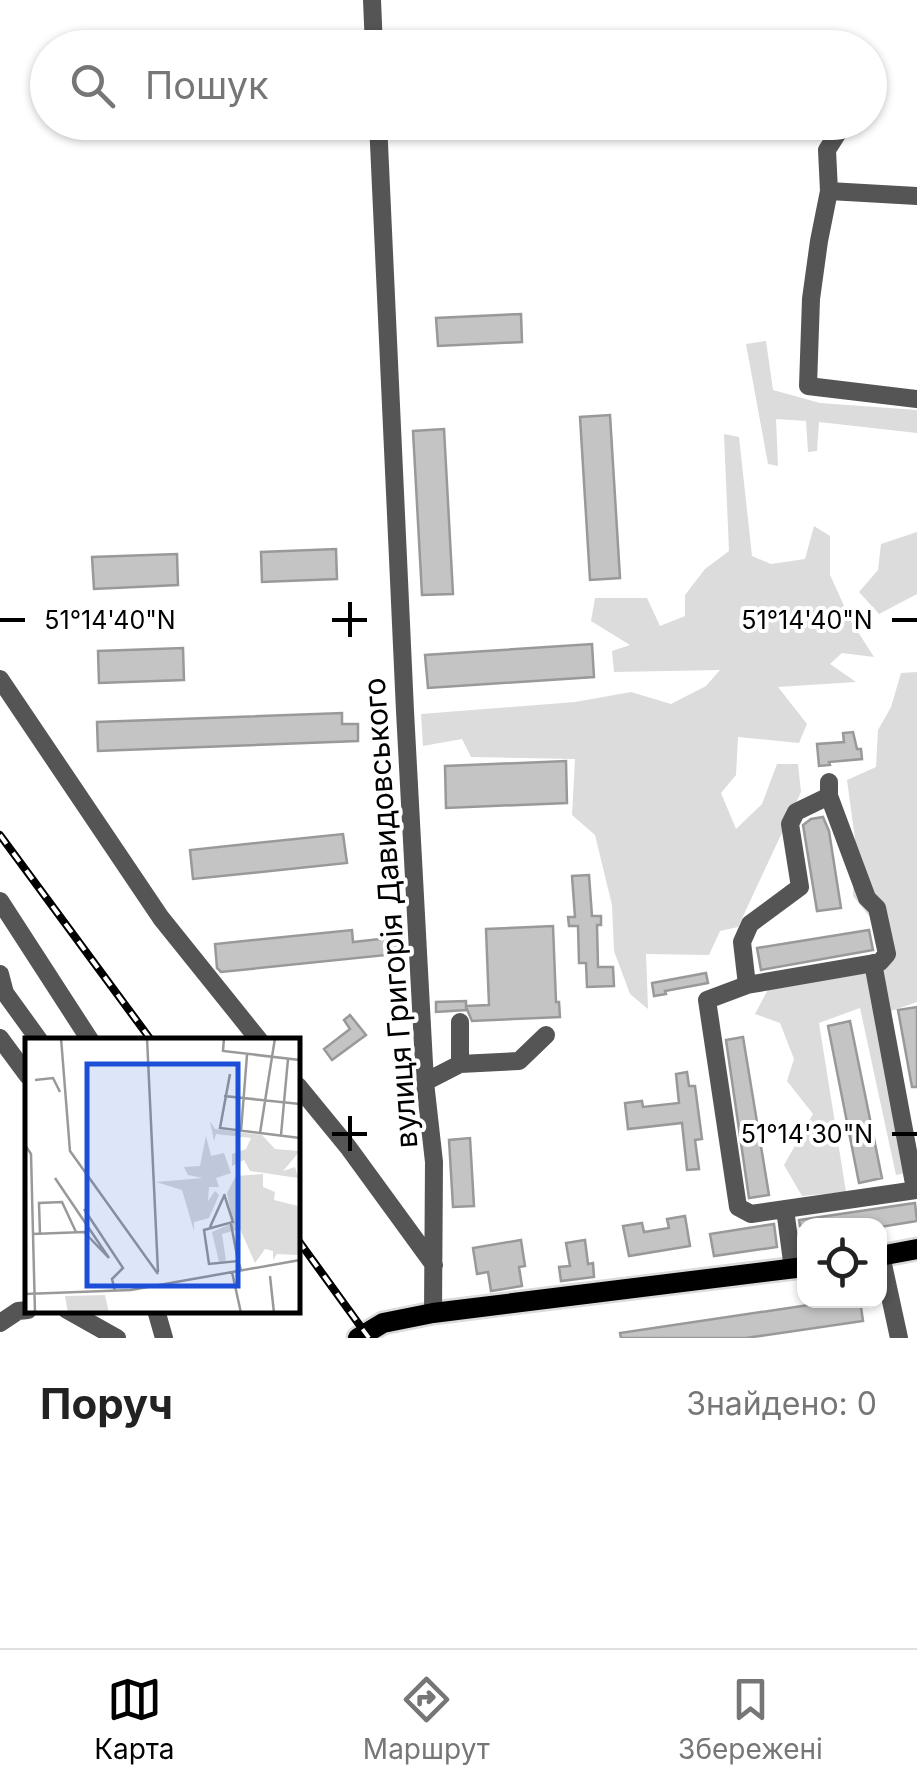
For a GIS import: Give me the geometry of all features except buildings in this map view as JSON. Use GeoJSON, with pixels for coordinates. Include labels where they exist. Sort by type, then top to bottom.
{"type":"FeatureCollection","features":[{"type":"Feature","properties":{"kind":"main road"},"geometry":{"type":"LineString","coordinates":[[887,1255],[917,1249]]}},
{"type":"Feature","properties":{"kind":"main road"},"geometry":{"type":"LineString","coordinates":[[358,1338],[383,1323],[434,1313],[797,1268]]}},
{"type":"Feature","properties":{"kind":"street"},"geometry":{"type":"LineString","coordinates":[[372,0],[373,30]]}},
{"type":"Feature","properties":{"kind":"street","name":"вулиця Григорія Давидовського"},"geometry":{"type":"LineString","coordinates":[[379,140],[404,712],[434,1162],[434,1313]]}},
{"type":"Feature","properties":{"kind":"street"},"geometry":{"type":"LineString","coordinates":[[833,140],[827,150],[829,191],[811,298],[808,386],[917,399]]}},
{"type":"Feature","properties":{"kind":"street"},"geometry":{"type":"LineString","coordinates":[[829,191],[917,196]]}},
{"type":"Feature","properties":{"kind":"street"},"geometry":{"type":"LineString","coordinates":[[0,679],[161,918],[258,1038]]}},
{"type":"Feature","properties":{"kind":"street"},"geometry":{"type":"LineString","coordinates":[[747,985],[742,942],[750,924],[800,887],[790,824],[796,812],[829,789],[867,898],[877,908],[888,954],[880,962],[873,963],[747,985],[707,1000],[738,1207],[751,1214],[916,1189],[873,963]]}},
{"type":"Feature","properties":{"kind":"street"},"geometry":{"type":"LineString","coordinates":[[0,901],[89,1038]]}},
{"type":"Feature","properties":{"kind":"street"},"geometry":{"type":"LineString","coordinates":[[0,974],[5,993],[38,1038]]}},
{"type":"Feature","properties":{"kind":"street"},"geometry":{"type":"LineString","coordinates":[[460,1022],[460,1064]]}},
{"type":"Feature","properties":{"kind":"street"},"geometry":{"type":"LineString","coordinates":[[426,1082],[460,1064],[520,1061],[546,1035]]}},
{"type":"Feature","properties":{"kind":"street"},"geometry":{"type":"LineString","coordinates":[[0,1038],[25,1072]]}},
{"type":"Feature","properties":{"kind":"street"},"geometry":{"type":"LineString","coordinates":[[300,1088],[348,1146],[434,1266]]}},
{"type":"Feature","properties":{"kind":"street"},"geometry":{"type":"LineString","coordinates":[[785,1209],[797,1260]]}},
{"type":"Feature","properties":{"kind":"street"},"geometry":{"type":"LineString","coordinates":[[887,1288],[898,1338]]}},
{"type":"Feature","properties":{"kind":"street"},"geometry":{"type":"LineString","coordinates":[[0,1323],[25,1310]]}},
{"type":"Feature","properties":{"kind":"street"},"geometry":{"type":"LineString","coordinates":[[72,1313],[118,1338]]}},
{"type":"Feature","properties":{"kind":"street"},"geometry":{"type":"LineString","coordinates":[[157,1313],[164,1338]]}},
{"type":"Feature","properties":{"kind":"shaded area"},"geometry":{"type":"Polygon","coordinates":[[[766,341],[773,390],[820,403],[917,410],[917,433],[819,422],[817,451],[808,452],[806,421],[776,419],[778,466],[768,464],[746,344],[766,341]]]}},
{"type":"Feature","properties":{"kind":"shaded area"},"geometry":{"type":"Polygon","coordinates":[[[724,434],[739,437],[752,556],[771,564],[805,559],[814,526],[830,536],[830,575],[851,621],[874,657],[842,653],[830,664],[856,682],[778,687],[807,724],[799,743],[738,737],[736,775],[721,793],[736,829],[762,804],[777,764],[798,764],[801,792],[738,927],[720,931],[709,955],[646,954],[648,1009],[630,994],[614,951],[612,905],[595,835],[572,815],[575,759],[471,757],[462,739],[423,746],[421,714],[575,702],[631,692],[671,704],[706,686],[720,670],[614,672],[612,651],[630,645],[591,621],[595,598],[647,598],[660,626],[685,616],[685,595],[705,569],[729,551],[724,434]]]}},
{"type":"Feature","properties":{"kind":"shaded area"},"geometry":{"type":"Polygon","coordinates":[[[917,532],[917,594],[879,614],[859,592],[878,570],[881,544],[917,532]]]}},
{"type":"Feature","properties":{"kind":"shaded area"},"geometry":{"type":"Polygon","coordinates":[[[917,672],[917,1002],[891,1011],[916,1171],[896,1175],[860,1008],[819,1023],[846,1192],[802,1196],[784,1165],[813,1114],[787,1081],[794,1059],[780,1023],[755,1014],[773,980],[884,960],[890,942],[853,896],[855,839],[847,780],[876,767],[878,730],[891,707],[901,673],[917,672]]]}},
{"type":"Feature","properties":{"kind":"railway"},"geometry":{"type":"LineString","coordinates":[[0,835],[150,1038]]}},
{"type":"Feature","properties":{"kind":"railway"},"geometry":{"type":"LineString","coordinates":[[300,1243],[369,1338]]}}]}
